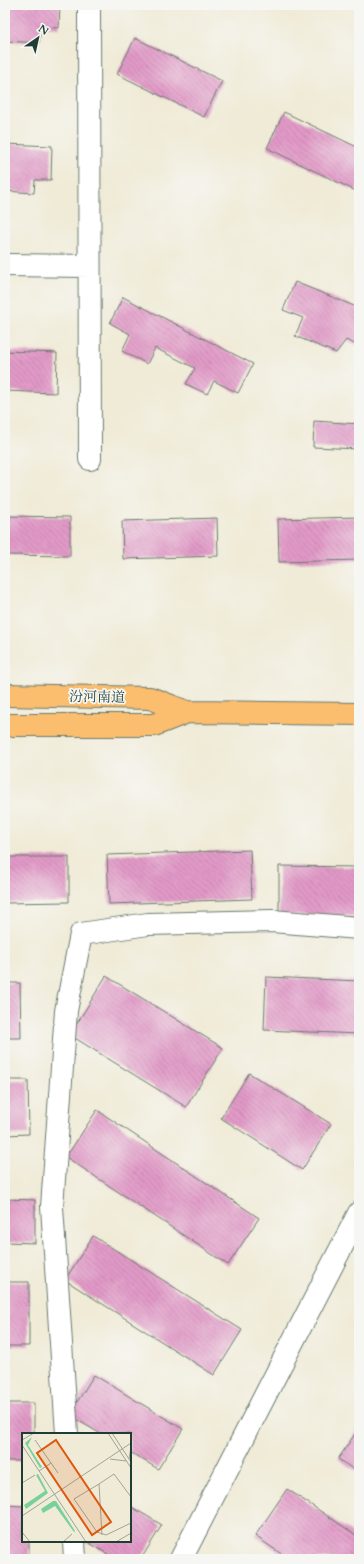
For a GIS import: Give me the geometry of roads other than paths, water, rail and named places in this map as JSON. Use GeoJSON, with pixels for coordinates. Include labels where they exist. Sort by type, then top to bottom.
{"type":"FeatureCollection","features":[{"type":"Feature","properties":{"kind":"main road","name":"汾河南道"},"geometry":{"type":"LineString","coordinates":[[5,695],[150,698],[187,712],[359,714]]}},
{"type":"Feature","properties":{"kind":"main road","name":"汾河南道"},"geometry":{"type":"LineString","coordinates":[[5,725],[154,725],[187,712]]}},
{"type":"Feature","properties":{"kind":"lane"},"geometry":{"type":"LineString","coordinates":[[89,5],[90,459]]}},
{"type":"Feature","properties":{"kind":"lane"},"geometry":{"type":"LineString","coordinates":[[5,265],[90,266]]}},
{"type":"Feature","properties":{"kind":"lane"},"geometry":{"type":"LineString","coordinates":[[67,1433],[52,1207],[66,1011],[81,934],[148,924],[272,921],[359,928]]}},
{"type":"Feature","properties":{"kind":"lane"},"geometry":{"type":"LineString","coordinates":[[181,1559],[359,1213]]}},
{"type":"Feature","properties":{"kind":"lane"},"geometry":{"type":"LineString","coordinates":[[74,1542],[75,1559]]}}]}
